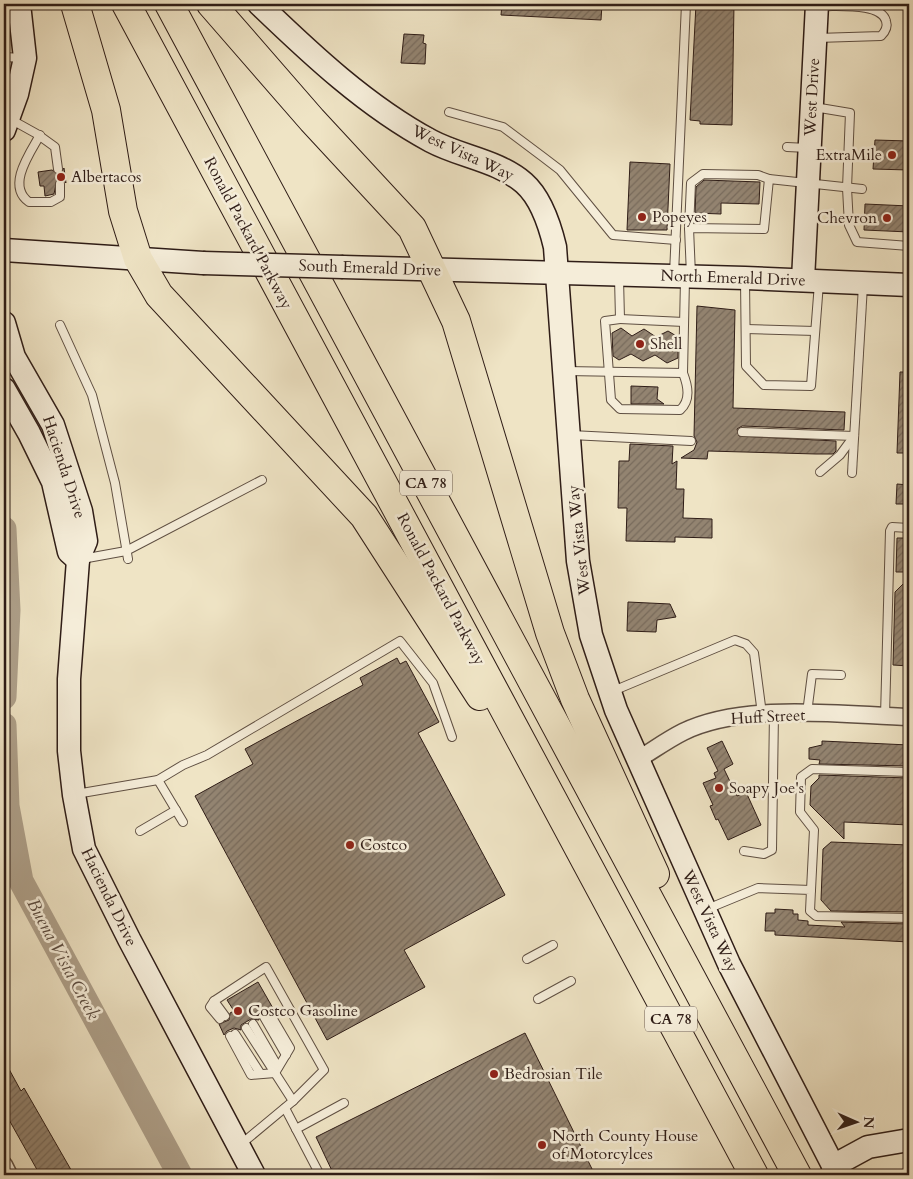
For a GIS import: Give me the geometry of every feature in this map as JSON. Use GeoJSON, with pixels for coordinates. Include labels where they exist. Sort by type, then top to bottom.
{"type":"FeatureCollection","features":[{"type":"Feature","properties":{"kind":"highway"},"geometry":{"type":"LineString","coordinates":[[75,4],[106,110],[123,211],[138,259],[159,295],[364,516],[587,864]]}},
{"type":"Feature","properties":{"kind":"highway","name":"Ronald Packard Parkway"},"geometry":{"type":"LineString","coordinates":[[126,4],[754,1175]]}},
{"type":"Feature","properties":{"kind":"highway","name":"CA 78"},"geometry":{"type":"LineString","coordinates":[[169,4],[797,1175]]}},
{"type":"Feature","properties":{"kind":"highway"},"geometry":{"type":"LineString","coordinates":[[211,4],[305,112],[412,228],[456,321],[550,633],[575,699],[654,872],[683,962]]}},
{"type":"Feature","properties":{"kind":"main road"},"geometry":{"type":"LineString","coordinates":[[6,124],[17,94],[14,58],[19,4]]}},
{"type":"Feature","properties":{"kind":"main road","name":"West Vista Way"},"geometry":{"type":"LineString","coordinates":[[259,4],[307,50],[388,115],[432,141],[507,170],[526,184],[549,225],[555,247],[578,561],[592,635],[610,692],[637,760],[705,910],[763,1032],[835,1171]]}},
{"type":"Feature","properties":{"kind":"main road","name":"West Drive"},"geometry":{"type":"LineString","coordinates":[[811,281],[808,184],[817,5]]}},
{"type":"Feature","properties":{"kind":"main road","name":"South Emerald Drive"},"geometry":{"type":"LineString","coordinates":[[4,250],[203,262],[557,274]]}},
{"type":"Feature","properties":{"kind":"main road","name":"North Emerald Drive"},"geometry":{"type":"LineString","coordinates":[[557,274],[683,276],[909,285]]}},
{"type":"Feature","properties":{"kind":"main road","name":"Hacienda Drive"},"geometry":{"type":"LineString","coordinates":[[4,323],[14,357],[53,425],[73,485],[86,541],[78,560],[68,679],[70,751],[74,795],[84,850],[254,1175]]}},
{"type":"Feature","properties":{"kind":"main road","name":"Hacienda Drive"},"geometry":{"type":"LineString","coordinates":[[4,389],[29,433],[53,482],[69,552],[78,560]]}},
{"type":"Feature","properties":{"kind":"main road"},"geometry":{"type":"LineString","coordinates":[[835,1171],[868,1147],[909,1140]]}},
{"type":"Feature","properties":{"kind":"street","name":"Huff Street"},"geometry":{"type":"LineString","coordinates":[[637,760],[683,732],[719,720],[768,714],[909,716]]}},
{"type":"Feature","properties":{"kind":"street"},"geometry":{"type":"LineString","coordinates":[[4,1165],[9,1175]]}},
{"type":"Feature","properties":{"kind":"lane"},"geometry":{"type":"LineString","coordinates":[[683,276],[676,240],[686,4]]}},
{"type":"Feature","properties":{"kind":"lane"},"geometry":{"type":"LineString","coordinates":[[815,38],[881,36],[886,32],[887,22],[881,12],[872,8],[817,5]]}},
{"type":"Feature","properties":{"kind":"lane"},"geometry":{"type":"LineString","coordinates":[[812,106],[850,113],[847,188],[849,225],[857,242],[909,246]]}},
{"type":"Feature","properties":{"kind":"lane"},"geometry":{"type":"LineString","coordinates":[[449,112],[503,127],[543,157],[560,170],[613,236],[676,240]]}},
{"type":"Feature","properties":{"kind":"lane"},"geometry":{"type":"LineString","coordinates":[[6,124],[40,135],[55,148],[58,169]]}},
{"type":"Feature","properties":{"kind":"lane"},"geometry":{"type":"LineString","coordinates":[[40,135],[27,158],[18,184],[19,191],[29,202],[51,202],[60,196],[60,184]]}},
{"type":"Feature","properties":{"kind":"lane"},"geometry":{"type":"LineString","coordinates":[[787,147],[810,148]]}},
{"type":"Feature","properties":{"kind":"lane"},"geometry":{"type":"LineString","coordinates":[[684,322],[620,319],[605,321],[611,400],[620,409],[680,410],[685,406],[688,387],[683,373],[684,322],[683,276],[690,228],[691,182],[702,174],[758,176],[808,184],[862,188]]}},
{"type":"Feature","properties":{"kind":"lane"},"geometry":{"type":"LineString","coordinates":[[690,228],[764,229],[769,179]]}},
{"type":"Feature","properties":{"kind":"lane"},"geometry":{"type":"LineString","coordinates":[[619,275],[620,319]]}},
{"type":"Feature","properties":{"kind":"lane"},"geometry":{"type":"LineString","coordinates":[[745,278],[746,366],[764,385],[812,386],[816,332],[811,281]]}},
{"type":"Feature","properties":{"kind":"lane"},"geometry":{"type":"LineString","coordinates":[[852,473],[863,283]]}},
{"type":"Feature","properties":{"kind":"lane"},"geometry":{"type":"LineString","coordinates":[[60,325],[92,395],[114,483],[128,559]]}},
{"type":"Feature","properties":{"kind":"lane"},"geometry":{"type":"LineString","coordinates":[[746,329],[816,332]]}},
{"type":"Feature","properties":{"kind":"lane"},"geometry":{"type":"LineString","coordinates":[[564,371],[683,373]]}},
{"type":"Feature","properties":{"kind":"lane"},"geometry":{"type":"LineString","coordinates":[[742,432],[854,436]]}},
{"type":"Feature","properties":{"kind":"lane"},"geometry":{"type":"LineString","coordinates":[[569,435],[691,440]]}},
{"type":"Feature","properties":{"kind":"lane"},"geometry":{"type":"LineString","coordinates":[[820,472],[840,455],[854,436]]}},
{"type":"Feature","properties":{"kind":"lane"},"geometry":{"type":"LineString","coordinates":[[78,560],[126,551],[262,480]]}},
{"type":"Feature","properties":{"kind":"lane"},"geometry":{"type":"LineString","coordinates":[[885,716],[890,531],[892,527],[909,528]]}},
{"type":"Feature","properties":{"kind":"lane"},"geometry":{"type":"LineString","coordinates":[[610,692],[735,640],[746,644],[754,653],[768,714],[772,850],[764,854],[744,850]]}},
{"type":"Feature","properties":{"kind":"lane"},"geometry":{"type":"LineString","coordinates":[[74,795],[158,780],[184,765],[207,755],[400,641],[433,683],[452,737]]}},
{"type":"Feature","properties":{"kind":"lane"},"geometry":{"type":"LineString","coordinates":[[807,714],[812,674],[841,675]]}},
{"type":"Feature","properties":{"kind":"lane"},"geometry":{"type":"LineString","coordinates":[[909,772],[812,769],[801,777],[800,812],[814,830],[810,911],[816,916],[909,918]]}},
{"type":"Feature","properties":{"kind":"lane"},"geometry":{"type":"LineString","coordinates":[[158,780],[183,822]]}},
{"type":"Feature","properties":{"kind":"lane"},"geometry":{"type":"LineString","coordinates":[[140,831],[176,810]]}},
{"type":"Feature","properties":{"kind":"lane"},"geometry":{"type":"LineString","coordinates":[[705,910],[758,888],[811,890]]}},
{"type":"Feature","properties":{"kind":"lane"},"geometry":{"type":"LineString","coordinates":[[527,959],[553,944]]}},
{"type":"Feature","properties":{"kind":"lane"},"geometry":{"type":"LineString","coordinates":[[222,1018],[214,1001],[230,995],[248,984],[266,967],[324,1070],[293,1101],[239,1146]]}},
{"type":"Feature","properties":{"kind":"lane"},"geometry":{"type":"LineString","coordinates":[[538,998],[571,981]]}},
{"type":"Feature","properties":{"kind":"lane"},"geometry":{"type":"LineString","coordinates":[[232,1035],[260,1073],[277,1070],[286,1055],[267,1016]]}},
{"type":"Feature","properties":{"kind":"lane"},"geometry":{"type":"LineString","coordinates":[[249,1026],[277,1070],[293,1101]]}},
{"type":"Feature","properties":{"kind":"lane"},"geometry":{"type":"LineString","coordinates":[[296,1129],[344,1103]]}},
{"type":"Feature","properties":{"kind":"lane"},"geometry":{"type":"LineString","coordinates":[[285,1108],[320,1175]]}},
{"type":"Feature","properties":{"kind":"building"},"geometry":{"type":"Polygon","coordinates":[[[502,4],[602,4],[601,20],[501,15],[502,4]]]}},
{"type":"Feature","properties":{"kind":"building"},"geometry":{"type":"Polygon","coordinates":[[[696,4],[734,4],[732,125],[700,124],[700,121],[690,120],[696,4]]]}},
{"type":"Feature","properties":{"kind":"building"},"geometry":{"type":"Polygon","coordinates":[[[404,34],[424,35],[423,43],[426,44],[425,64],[401,63],[404,34]]]}},
{"type":"Feature","properties":{"kind":"building","name":"ExtraMile"},"geometry":{"type":"Polygon","coordinates":[[[875,140],[909,141],[909,170],[873,169],[875,140]]]}},
{"type":"Feature","properties":{"kind":"building"},"geometry":{"type":"Polygon","coordinates":[[[630,162],[670,164],[667,230],[627,230],[630,162]]]}},
{"type":"Feature","properties":{"kind":"building"},"geometry":{"type":"Polygon","coordinates":[[[64,168],[66,183],[62,179],[57,179],[54,194],[45,196],[44,186],[40,186],[38,172],[52,170],[59,174],[64,168]]]}},
{"type":"Feature","properties":{"kind":"building"},"geometry":{"type":"Polygon","coordinates":[[[704,180],[760,182],[759,204],[721,203],[721,214],[695,213],[696,187],[704,180]]]}},
{"type":"Feature","properties":{"kind":"building","name":"Chevron"},"geometry":{"type":"Polygon","coordinates":[[[865,204],[909,206],[909,232],[864,230],[865,204]]]}},
{"type":"Feature","properties":{"kind":"building"},"geometry":{"type":"Polygon","coordinates":[[[697,306],[735,310],[733,408],[845,412],[844,430],[742,426],[737,429],[739,436],[836,441],[836,451],[833,454],[708,451],[707,459],[681,458],[694,450],[697,442],[694,436],[697,306]]]}},
{"type":"Feature","properties":{"kind":"building"},"geometry":{"type":"Polygon","coordinates":[[[621,328],[632,336],[644,329],[656,337],[668,331],[678,337],[678,358],[667,363],[655,355],[643,361],[631,354],[619,360],[613,356],[612,333],[621,328]]]}},
{"type":"Feature","properties":{"kind":"building"},"geometry":{"type":"Polygon","coordinates":[[[900,372],[909,372],[909,453],[897,453],[900,372]]]}},
{"type":"Feature","properties":{"kind":"building"},"geometry":{"type":"Polygon","coordinates":[[[631,386],[658,387],[657,399],[664,404],[631,404],[631,386]]]}},
{"type":"Feature","properties":{"kind":"building"},"geometry":{"type":"Polygon","coordinates":[[[630,444],[673,446],[672,464],[677,461],[676,489],[684,489],[683,518],[712,519],[712,538],[675,537],[675,542],[626,541],[627,508],[618,508],[619,461],[629,461],[630,444]]]}},
{"type":"Feature","properties":{"kind":"building"},"geometry":{"type":"Polygon","coordinates":[[[897,484],[909,485],[909,504],[896,504],[897,484]]]}},
{"type":"Feature","properties":{"kind":"building"},"geometry":{"type":"Polygon","coordinates":[[[897,538],[909,538],[909,572],[896,572],[897,538]]]}},
{"type":"Feature","properties":{"kind":"building"},"geometry":{"type":"Polygon","coordinates":[[[909,578],[909,666],[893,665],[895,592],[909,578]]]}},
{"type":"Feature","properties":{"kind":"building"},"geometry":{"type":"Polygon","coordinates":[[[628,602],[670,604],[676,617],[657,620],[656,632],[627,631],[628,602]]]}},
{"type":"Feature","properties":{"kind":"building","name":"Costco"},"geometry":{"type":"Polygon","coordinates":[[[397,658],[400,664],[406,661],[439,722],[418,733],[505,895],[404,950],[425,987],[327,1040],[195,796],[253,764],[245,749],[363,685],[360,678],[397,658]]]}},
{"type":"Feature","properties":{"kind":"building","name":"Soapy Joe's"},"geometry":{"type":"Polygon","coordinates":[[[722,741],[733,764],[724,769],[737,796],[746,792],[761,825],[728,840],[718,819],[716,820],[710,806],[713,805],[703,783],[716,778],[714,773],[718,771],[707,748],[722,741]]]}},
{"type":"Feature","properties":{"kind":"building"},"geometry":{"type":"Polygon","coordinates":[[[822,741],[909,745],[909,766],[819,764],[820,760],[809,759],[809,748],[822,745],[822,741]]]}},
{"type":"Feature","properties":{"kind":"building"},"geometry":{"type":"Polygon","coordinates":[[[819,775],[909,778],[909,825],[844,822],[844,839],[810,805],[811,786],[819,778],[819,775]]]}},
{"type":"Feature","properties":{"kind":"building"},"geometry":{"type":"Polygon","coordinates":[[[831,842],[909,845],[909,912],[831,911],[821,900],[823,849],[831,842]]]}},
{"type":"Feature","properties":{"kind":"building"},"geometry":{"type":"Polygon","coordinates":[[[775,909],[793,910],[793,914],[798,914],[798,920],[808,921],[808,925],[845,927],[841,922],[909,924],[909,942],[775,935],[775,931],[765,931],[766,913],[775,913],[775,909]]]}},
{"type":"Feature","properties":{"kind":"building"},"geometry":{"type":"Polygon","coordinates":[[[258,982],[274,1010],[269,1008],[259,1015],[259,1020],[251,1019],[241,1025],[241,1030],[234,1028],[227,1031],[224,1035],[219,1024],[229,1020],[230,1013],[234,1011],[227,1000],[258,982]]]}},
{"type":"Feature","properties":{"kind":"building","name":"Bedrosian Tile"},"geometry":{"type":"Polygon","coordinates":[[[525,1033],[595,1175],[334,1175],[316,1137],[525,1033]]]}},
{"type":"Feature","properties":{"kind":"building"},"geometry":{"type":"Polygon","coordinates":[[[4,1060],[21,1091],[24,1088],[74,1175],[40,1175],[8,1118],[4,1120],[4,1060]]]}},
{"type":"Feature","properties":{"kind":"waterway","name":"Buena Vista Creek"},"geometry":{"type":"LineString","coordinates":[[4,529],[8,610],[4,697]]}},
{"type":"Feature","properties":{"kind":"waterway","name":"Buena Vista Creek"},"geometry":{"type":"LineString","coordinates":[[4,725],[7,806],[21,881],[180,1175]]}},
{"type":"Feature","properties":{"kind":"place","name":"ExtraMile"},"geometry":{"type":"Point","coordinates":[892,155]}},
{"type":"Feature","properties":{"kind":"place","name":"Albertacos"},"geometry":{"type":"Point","coordinates":[61,177]}},
{"type":"Feature","properties":{"kind":"place","name":"Popeyes"},"geometry":{"type":"Point","coordinates":[642,217]}},
{"type":"Feature","properties":{"kind":"place","name":"Chevron"},"geometry":{"type":"Point","coordinates":[887,218]}},
{"type":"Feature","properties":{"kind":"place","name":"Shell"},"geometry":{"type":"Point","coordinates":[640,344]}},
{"type":"Feature","properties":{"kind":"place","name":"Soapy Joe's"},"geometry":{"type":"Point","coordinates":[719,788]}},
{"type":"Feature","properties":{"kind":"place","name":"Costco"},"geometry":{"type":"Point","coordinates":[350,845]}},
{"type":"Feature","properties":{"kind":"place","name":"Costco Gasoline"},"geometry":{"type":"Point","coordinates":[238,1011]}},
{"type":"Feature","properties":{"kind":"place","name":"Bedrosian Tile"},"geometry":{"type":"Point","coordinates":[494,1074]}},
{"type":"Feature","properties":{"kind":"place","name":"North County House of Motorcylces"},"geometry":{"type":"Point","coordinates":[542,1145]}}]}
